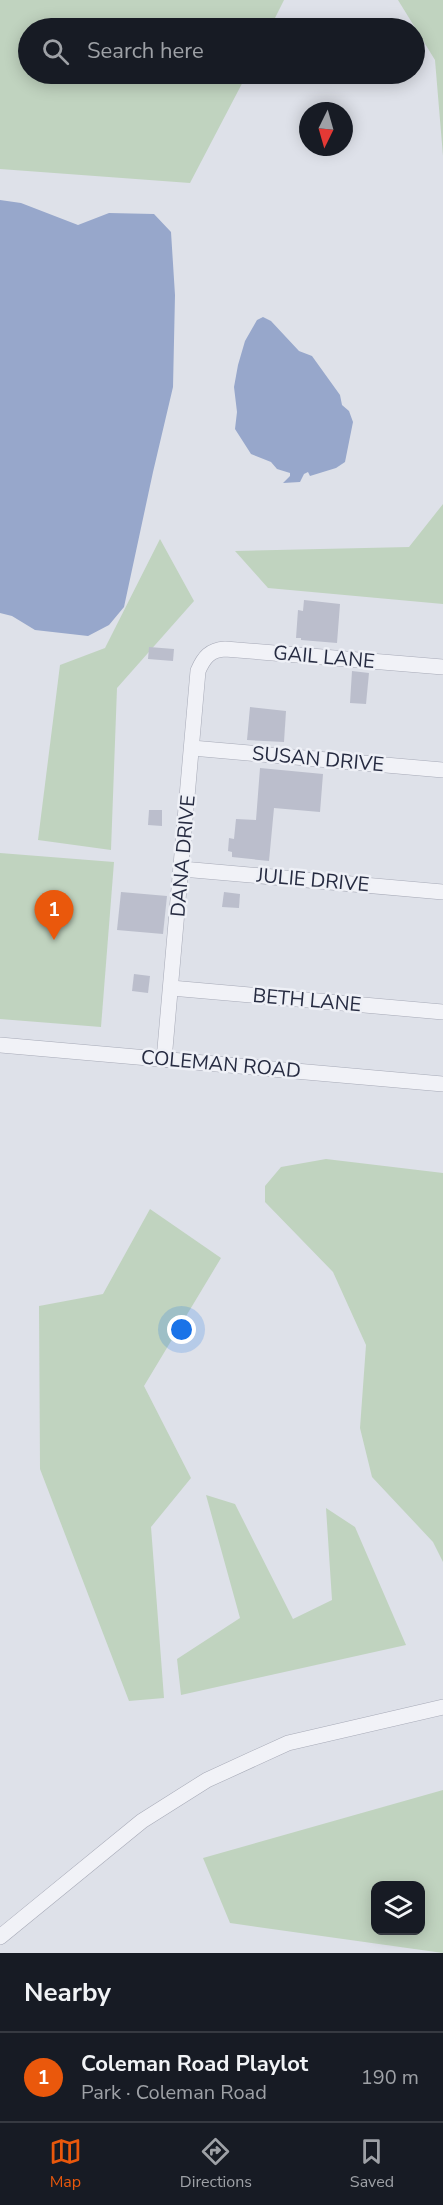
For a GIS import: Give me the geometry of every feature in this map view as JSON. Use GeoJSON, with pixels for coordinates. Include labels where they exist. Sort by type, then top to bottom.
{"type":"FeatureCollection","features":[{"type":"Feature","properties":{"kind":"street","name":"GAIL LANE"},"geometry":{"type":"LineString","coordinates":[[208,656],[214,650],[225,649],[443,668]]}},
{"type":"Feature","properties":{"kind":"street","name":"DANA DRIVE"},"geometry":{"type":"LineString","coordinates":[[164,1060],[198,671],[208,656]]}},
{"type":"Feature","properties":{"kind":"street","name":"SUSAN DRIVE"},"geometry":{"type":"LineString","coordinates":[[192,748],[443,770]]}},
{"type":"Feature","properties":{"kind":"street","name":"JULIE DRIVE"},"geometry":{"type":"LineString","coordinates":[[182,869],[443,892]]}},
{"type":"Feature","properties":{"kind":"street","name":"BETH LANE"},"geometry":{"type":"LineString","coordinates":[[171,988],[443,1012]]}},
{"type":"Feature","properties":{"kind":"street","name":"COLEMAN ROAD"},"geometry":{"type":"LineString","coordinates":[[0,1045],[443,1084]]}},
{"type":"Feature","properties":{"kind":"street"},"geometry":{"type":"LineString","coordinates":[[0,1937],[142,1821],[207,1780],[288,1743],[443,1707]]}},
{"type":"Feature","properties":{"kind":"green space"},"geometry":{"type":"Polygon","coordinates":[[[0,0],[284,0],[275,18],[18,18],[18,84],[242,84],[190,183],[0,169],[0,0]]]}},
{"type":"Feature","properties":{"kind":"green space"},"geometry":{"type":"Polygon","coordinates":[[[398,0],[443,0],[443,156],[435,60],[425,44],[425,18],[409,18],[398,0]]]}},
{"type":"Feature","properties":{"kind":"green space"},"geometry":{"type":"Polygon","coordinates":[[[443,504],[443,604],[268,588],[235,551],[409,547],[443,504]]]}},
{"type":"Feature","properties":{"kind":"green space"},"geometry":{"type":"Polygon","coordinates":[[[160,539],[194,601],[117,688],[111,850],[38,840],[60,665],[105,648],[160,539]]]}},
{"type":"Feature","properties":{"kind":"green space"},"geometry":{"type":"Polygon","coordinates":[[[0,853],[114,862],[101,1027],[0,1019],[0,853]]]}},
{"type":"Feature","properties":{"kind":"green space"},"geometry":{"type":"Polygon","coordinates":[[[326,1159],[443,1173],[443,1562],[433,1542],[372,1477],[360,1428],[366,1345],[333,1272],[265,1202],[265,1186],[281,1167],[326,1159]]]}},
{"type":"Feature","properties":{"kind":"green space"},"geometry":{"type":"Polygon","coordinates":[[[150,1209],[221,1258],[144,1386],[191,1478],[151,1527],[164,1698],[129,1701],[40,1469],[39,1306],[103,1294],[150,1209]]]}},
{"type":"Feature","properties":{"kind":"green space"},"geometry":{"type":"Polygon","coordinates":[[[206,1495],[235,1504],[293,1619],[332,1600],[326,1508],[355,1527],[406,1645],[181,1695],[177,1659],[240,1618],[206,1495]]]}},
{"type":"Feature","properties":{"kind":"green space"},"geometry":{"type":"Polygon","coordinates":[[[443,1790],[443,1953],[230,1923],[203,1858],[443,1790]]]}},
{"type":"Feature","properties":{"kind":"water"},"geometry":{"type":"Polygon","coordinates":[[[0,200],[21,203],[78,225],[109,213],[154,214],[171,232],[175,295],[173,387],[124,607],[109,625],[88,636],[35,630],[12,616],[0,613],[0,200]]]}},
{"type":"Feature","properties":{"kind":"water"},"geometry":{"type":"Polygon","coordinates":[[[263,317],[271,321],[299,351],[312,356],[340,395],[342,405],[349,411],[353,422],[345,462],[336,468],[310,476],[308,472],[304,474],[300,482],[283,483],[290,473],[277,469],[271,462],[251,454],[235,429],[237,412],[234,387],[238,365],[245,341],[257,320],[263,317]]]}},
{"type":"Feature","properties":{"kind":"building"},"geometry":{"type":"Polygon","coordinates":[[[304,600],[340,604],[337,643],[296,638],[298,610],[303,611],[304,600]]]}},
{"type":"Feature","properties":{"kind":"building"},"geometry":{"type":"Polygon","coordinates":[[[149,647],[174,649],[173,661],[148,659],[149,647]]]}},
{"type":"Feature","properties":{"kind":"building"},"geometry":{"type":"Polygon","coordinates":[[[352,671],[369,673],[366,704],[350,703],[352,671]]]}},
{"type":"Feature","properties":{"kind":"building"},"geometry":{"type":"Polygon","coordinates":[[[250,707],[286,711],[284,742],[247,740],[250,707]]]}},
{"type":"Feature","properties":{"kind":"building"},"geometry":{"type":"Polygon","coordinates":[[[260,768],[323,774],[320,812],[274,808],[269,861],[232,857],[232,852],[228,851],[229,838],[234,839],[236,819],[256,820],[260,768]]]}},
{"type":"Feature","properties":{"kind":"building"},"geometry":{"type":"Polygon","coordinates":[[[149,810],[162,810],[162,826],[148,825],[149,810]]]}},
{"type":"Feature","properties":{"kind":"building"},"geometry":{"type":"Polygon","coordinates":[[[121,892],[167,896],[163,934],[117,930],[121,892]]]}},
{"type":"Feature","properties":{"kind":"building"},"geometry":{"type":"Polygon","coordinates":[[[224,892],[240,894],[239,908],[222,907],[224,892]]]}},
{"type":"Feature","properties":{"kind":"building"},"geometry":{"type":"Polygon","coordinates":[[[134,974],[150,976],[148,993],[132,991],[134,974]]]}},
{"type":"Feature","properties":{"kind":"place","name":"Coleman Road Playlot"},"geometry":{"type":"Point","coordinates":[54,940]}}]}
